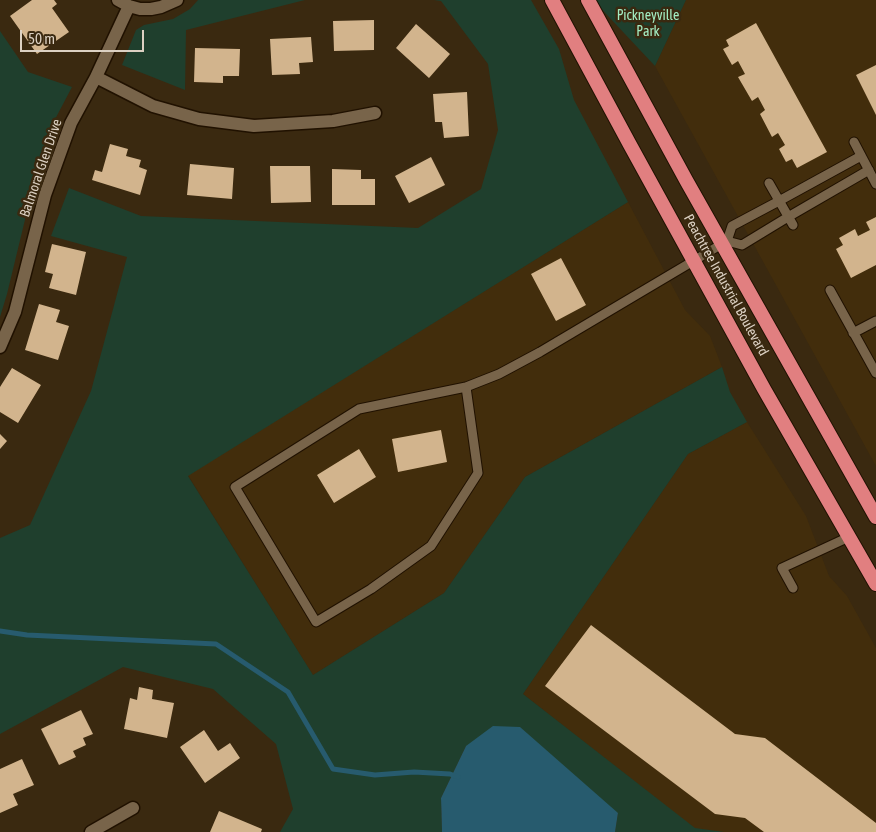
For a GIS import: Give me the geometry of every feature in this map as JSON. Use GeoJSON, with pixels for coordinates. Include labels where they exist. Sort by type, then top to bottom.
{"type":"FeatureCollection","features":[{"type":"Feature","properties":{"kind":"highway","name":"Peachtree Industrial Boulevard"},"geometry":{"type":"LineString","coordinates":[[552,0],[764,389],[876,584]]}},
{"type":"Feature","properties":{"kind":"highway","name":"Peachtree Industrial Boulevard"},"geometry":{"type":"LineString","coordinates":[[588,0],[876,517]]}},
{"type":"Feature","properties":{"kind":"street"},"geometry":{"type":"LineString","coordinates":[[124,3],[140,9],[151,9],[161,8],[177,0]]}},
{"type":"Feature","properties":{"kind":"street","name":"Balmoral Glen Drive"},"geometry":{"type":"LineString","coordinates":[[0,347],[15,312],[51,177],[71,123],[96,77],[124,3]]}},
{"type":"Feature","properties":{"kind":"street"},"geometry":{"type":"LineString","coordinates":[[96,77],[154,106],[199,120],[254,126],[333,121],[375,113]]}},
{"type":"Feature","properties":{"kind":"street"},"geometry":{"type":"LineString","coordinates":[[91,832],[133,808]]}},
{"type":"Feature","properties":{"kind":"lane"},"geometry":{"type":"LineString","coordinates":[[854,142],[876,184]]}},
{"type":"Feature","properties":{"kind":"lane"},"geometry":{"type":"LineString","coordinates":[[466,387],[478,473],[447,522],[431,546],[371,589],[316,622],[235,487],[359,409],[466,387],[500,374],[724,242],[732,226],[861,156]]}},
{"type":"Feature","properties":{"kind":"lane"},"geometry":{"type":"LineString","coordinates":[[724,242],[742,245],[790,221],[869,170]]}},
{"type":"Feature","properties":{"kind":"lane"},"geometry":{"type":"LineString","coordinates":[[769,183],[790,221]]}},
{"type":"Feature","properties":{"kind":"lane"},"geometry":{"type":"LineString","coordinates":[[830,290],[876,373]]}},
{"type":"Feature","properties":{"kind":"lane"},"geometry":{"type":"LineString","coordinates":[[854,333],[876,321]]}},
{"type":"Feature","properties":{"kind":"lane"},"geometry":{"type":"LineString","coordinates":[[793,588],[782,568],[849,537]]}},
{"type":"Feature","properties":{"kind":"shaded area"},"geometry":{"type":"Polygon","coordinates":[[[686,0],[876,0],[876,466],[655,66],[686,0]]]}},
{"type":"Feature","properties":{"kind":"shaded area"},"geometry":{"type":"Polygon","coordinates":[[[628,202],[685,310],[710,336],[722,367],[525,477],[444,593],[313,675],[188,475],[628,202]]]}},
{"type":"Feature","properties":{"kind":"shaded area"},"geometry":{"type":"Polygon","coordinates":[[[747,422],[806,516],[829,576],[847,596],[876,648],[876,832],[724,832],[695,829],[523,694],[688,454],[747,422]]]}},
{"type":"Feature","properties":{"kind":"green space"},"geometry":{"type":"Polygon","coordinates":[[[198,0],[305,0],[186,30],[185,90],[122,65],[136,30],[144,25],[173,19],[190,9],[198,0]]]}},
{"type":"Feature","properties":{"kind":"green space"},"geometry":{"type":"Polygon","coordinates":[[[434,0],[531,0],[559,49],[574,100],[628,202],[188,476],[313,675],[444,593],[525,477],[722,367],[730,392],[747,422],[688,454],[523,694],[695,828],[724,832],[615,832],[618,813],[466,746],[441,798],[442,832],[280,832],[293,809],[276,744],[213,689],[123,667],[0,734],[0,538],[30,525],[91,391],[127,257],[51,236],[69,188],[141,216],[418,228],[481,189],[498,130],[488,64],[441,1],[434,0]]]}},
{"type":"Feature","properties":{"kind":"green space","name":"Pickneyville Park"},"geometry":{"type":"Polygon","coordinates":[[[593,0],[686,0],[655,66],[593,0]]]}},
{"type":"Feature","properties":{"kind":"green space"},"geometry":{"type":"Polygon","coordinates":[[[0,31],[28,72],[72,87],[52,125],[38,166],[0,317],[0,31]]]}},
{"type":"Feature","properties":{"kind":"water"},"geometry":{"type":"Polygon","coordinates":[[[493,726],[520,727],[618,813],[615,832],[442,832],[441,798],[466,746],[493,726]]]}},
{"type":"Feature","properties":{"kind":"building"},"geometry":{"type":"Polygon","coordinates":[[[32,0],[54,0],[57,4],[52,8],[69,32],[37,54],[10,16],[32,0]]]}},
{"type":"Feature","properties":{"kind":"building"},"geometry":{"type":"Polygon","coordinates":[[[374,20],[374,50],[334,51],[333,21],[374,20]]]}},
{"type":"Feature","properties":{"kind":"building"},"geometry":{"type":"Polygon","coordinates":[[[756,23],[827,152],[797,168],[792,159],[786,162],[779,149],[785,145],[778,133],[772,137],[760,114],[765,110],[758,97],[752,101],[738,77],[745,74],[738,61],[732,65],[723,49],[729,46],[726,40],[756,23]]]}},
{"type":"Feature","properties":{"kind":"building"},"geometry":{"type":"Polygon","coordinates":[[[416,24],[450,54],[429,78],[396,48],[416,24]]]}},
{"type":"Feature","properties":{"kind":"building"},"geometry":{"type":"Polygon","coordinates":[[[311,37],[313,62],[299,63],[300,74],[272,75],[270,39],[311,37]]]}},
{"type":"Feature","properties":{"kind":"building"},"geometry":{"type":"Polygon","coordinates":[[[195,48],[240,49],[239,76],[223,76],[223,83],[194,82],[195,48]]]}},
{"type":"Feature","properties":{"kind":"building"},"geometry":{"type":"Polygon","coordinates":[[[876,65],[876,115],[856,75],[876,65]]]}},
{"type":"Feature","properties":{"kind":"building"},"geometry":{"type":"Polygon","coordinates":[[[467,92],[469,136],[444,138],[442,122],[435,122],[433,94],[467,92]]]}},
{"type":"Feature","properties":{"kind":"building"},"geometry":{"type":"Polygon","coordinates":[[[110,144],[128,149],[126,156],[141,160],[139,167],[147,170],[140,195],[92,180],[95,170],[102,172],[110,144]]]}},
{"type":"Feature","properties":{"kind":"building"},"geometry":{"type":"Polygon","coordinates":[[[431,157],[445,185],[409,203],[395,176],[431,157]]]}},
{"type":"Feature","properties":{"kind":"building"},"geometry":{"type":"Polygon","coordinates":[[[190,164],[234,168],[232,199],[187,195],[190,164]]]}},
{"type":"Feature","properties":{"kind":"building"},"geometry":{"type":"Polygon","coordinates":[[[270,166],[310,166],[311,202],[271,203],[270,166]]]}},
{"type":"Feature","properties":{"kind":"building"},"geometry":{"type":"Polygon","coordinates":[[[332,169],[361,170],[361,179],[375,179],[375,205],[332,205],[332,169]]]}},
{"type":"Feature","properties":{"kind":"building"},"geometry":{"type":"Polygon","coordinates":[[[876,217],[876,265],[851,278],[836,249],[843,245],[839,238],[855,229],[858,236],[870,230],[866,222],[876,217]]]}},
{"type":"Feature","properties":{"kind":"building"},"geometry":{"type":"Polygon","coordinates":[[[52,244],[86,252],[76,295],[49,288],[53,274],[45,272],[52,244]]]}},
{"type":"Feature","properties":{"kind":"building"},"geometry":{"type":"Polygon","coordinates":[[[561,258],[586,305],[556,321],[531,274],[561,258]]]}},
{"type":"Feature","properties":{"kind":"building"},"geometry":{"type":"Polygon","coordinates":[[[39,304],[60,310],[56,322],[69,326],[58,360],[25,350],[39,304]]]}},
{"type":"Feature","properties":{"kind":"building"},"geometry":{"type":"Polygon","coordinates":[[[12,368],[41,385],[18,423],[0,412],[0,387],[12,368]]]}},
{"type":"Feature","properties":{"kind":"building"},"geometry":{"type":"Polygon","coordinates":[[[441,430],[447,462],[398,472],[392,439],[441,430]]]}},
{"type":"Feature","properties":{"kind":"building"},"geometry":{"type":"Polygon","coordinates":[[[0,434],[7,441],[0,449],[0,434]]]}},
{"type":"Feature","properties":{"kind":"building"},"geometry":{"type":"Polygon","coordinates":[[[359,449],[376,477],[334,503],[317,475],[359,449]]]}},
{"type":"Feature","properties":{"kind":"building"},"geometry":{"type":"Polygon","coordinates":[[[591,625],[735,734],[765,738],[876,823],[876,832],[764,832],[745,818],[715,814],[545,686],[591,625]]]}},
{"type":"Feature","properties":{"kind":"building"},"geometry":{"type":"Polygon","coordinates":[[[139,687],[153,690],[152,699],[174,703],[167,738],[124,729],[130,698],[137,700],[139,687]]]}},
{"type":"Feature","properties":{"kind":"building"},"geometry":{"type":"Polygon","coordinates":[[[81,710],[93,734],[83,738],[86,745],[73,751],[76,757],[59,765],[41,729],[81,710]]]}},
{"type":"Feature","properties":{"kind":"building"},"geometry":{"type":"Polygon","coordinates":[[[204,730],[218,751],[230,743],[240,758],[205,783],[180,747],[204,730]]]}},
{"type":"Feature","properties":{"kind":"building"},"geometry":{"type":"Polygon","coordinates":[[[22,759],[34,785],[13,794],[18,805],[0,813],[0,769],[22,759]]]}},
{"type":"Feature","properties":{"kind":"building"},"geometry":{"type":"Polygon","coordinates":[[[219,811],[262,829],[261,832],[210,832],[219,811]]]}},
{"type":"Feature","properties":{"kind":"waterway"},"geometry":{"type":"LineString","coordinates":[[0,631],[27,635],[216,644],[288,692],[333,769],[375,775],[414,772],[450,774],[458,777]]}}]}
